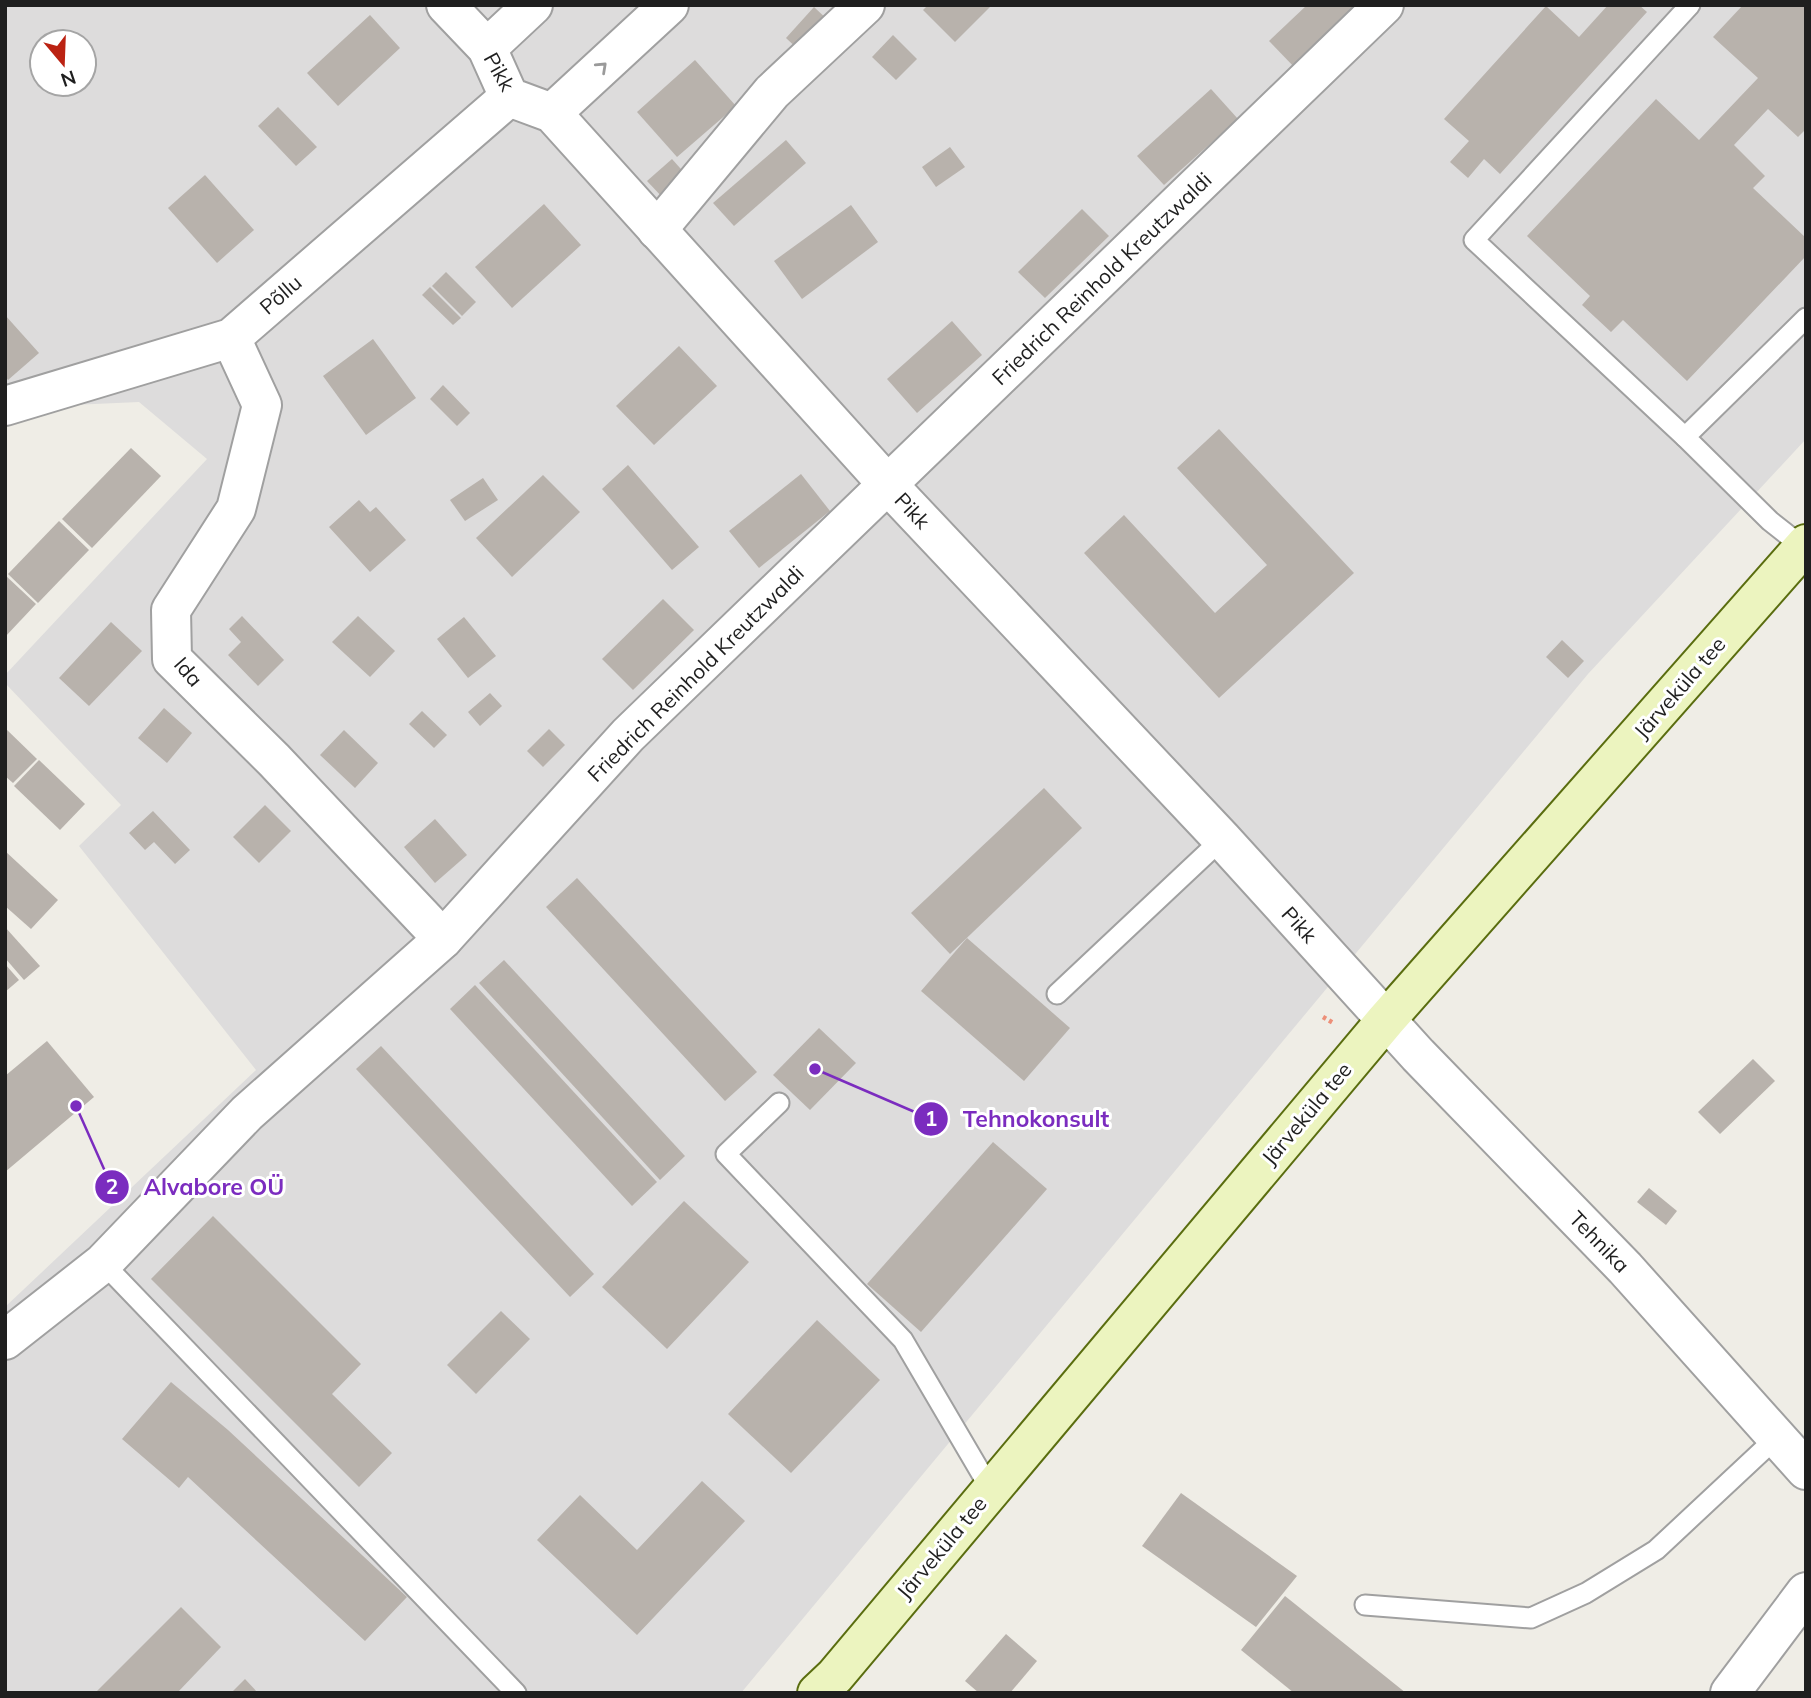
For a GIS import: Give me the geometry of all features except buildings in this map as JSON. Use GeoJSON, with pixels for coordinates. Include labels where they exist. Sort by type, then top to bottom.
{"type":"FeatureCollection","features":[{"type":"Feature","properties":{"kind":"main road","name":"Järveküla tee"},"geometry":{"type":"LineString","coordinates":[[817,1693],[1386,1020],[1804,546]]}},
{"type":"Feature","properties":{"kind":"street","name":"Pikk"},"geometry":{"type":"LineString","coordinates":[[446,5],[486,48],[509,97],[552,113],[889,486],[1222,839],[1386,1020]]}},
{"type":"Feature","properties":{"kind":"street"},"geometry":{"type":"LineString","coordinates":[[486,48],[533,5]]}},
{"type":"Feature","properties":{"kind":"street"},"geometry":{"type":"LineString","coordinates":[[552,113],[669,5]]}},
{"type":"Feature","properties":{"kind":"street"},"geometry":{"type":"LineString","coordinates":[[657,230],[772,92],[865,5]]}},
{"type":"Feature","properties":{"kind":"street","name":"Friedrich Reinhold Kreutzwaldi"},"geometry":{"type":"LineString","coordinates":[[5,1340],[103,1263],[247,1112],[443,939],[628,735],[889,486],[1384,5]]}},
{"type":"Feature","properties":{"kind":"street","name":"Põllu"},"geometry":{"type":"LineString","coordinates":[[5,406],[231,338],[509,97]]}},
{"type":"Feature","properties":{"kind":"street","name":"Ida"},"geometry":{"type":"LineString","coordinates":[[231,338],[262,405],[236,509],[172,610],[172,659],[274,760],[443,939]]}},
{"type":"Feature","properties":{"kind":"street","name":"Tehnika"},"geometry":{"type":"LineString","coordinates":[[1386,1020],[1625,1268],[1806,1470]]}},
{"type":"Feature","properties":{"kind":"street"},"geometry":{"type":"LineString","coordinates":[[1730,1693],[1806,1592]]}},
{"type":"Feature","properties":{"kind":"lane"},"geometry":{"type":"LineString","coordinates":[[1689,5],[1474,240],[1685,437],[1770,521],[1804,546]]}},
{"type":"Feature","properties":{"kind":"lane"},"geometry":{"type":"LineString","coordinates":[[1685,437],[1806,318]]}},
{"type":"Feature","properties":{"kind":"lane"},"geometry":{"type":"LineString","coordinates":[[1057,994],[1222,839]]}},
{"type":"Feature","properties":{"kind":"lane"},"geometry":{"type":"LineString","coordinates":[[779,1103],[726,1154],[903,1340],[991,1490]]}},
{"type":"Feature","properties":{"kind":"lane"},"geometry":{"type":"LineString","coordinates":[[103,1263],[516,1693]]}},
{"type":"Feature","properties":{"kind":"lane"},"geometry":{"type":"LineString","coordinates":[[1365,1605],[1531,1618],[1586,1593],[1656,1550],[1776,1438]]}},
{"type":"Feature","properties":{"kind":"shaded area"},"geometry":{"type":"Polygon","coordinates":[[[5,5],[1806,5],[1806,439],[1588,674],[741,1693],[5,1693],[5,1307],[256,1070],[79,846],[121,805],[5,683],[5,675],[207,459],[139,402],[5,408],[5,5]]]}},
{"type":"Feature","properties":{"kind":"place","name":"Tehnokonsult"},"geometry":{"type":"Point","coordinates":[815,1069]}},
{"type":"Feature","properties":{"kind":"place","name":"Alvabore OÜ"},"geometry":{"type":"Point","coordinates":[76,1106]}}]}
